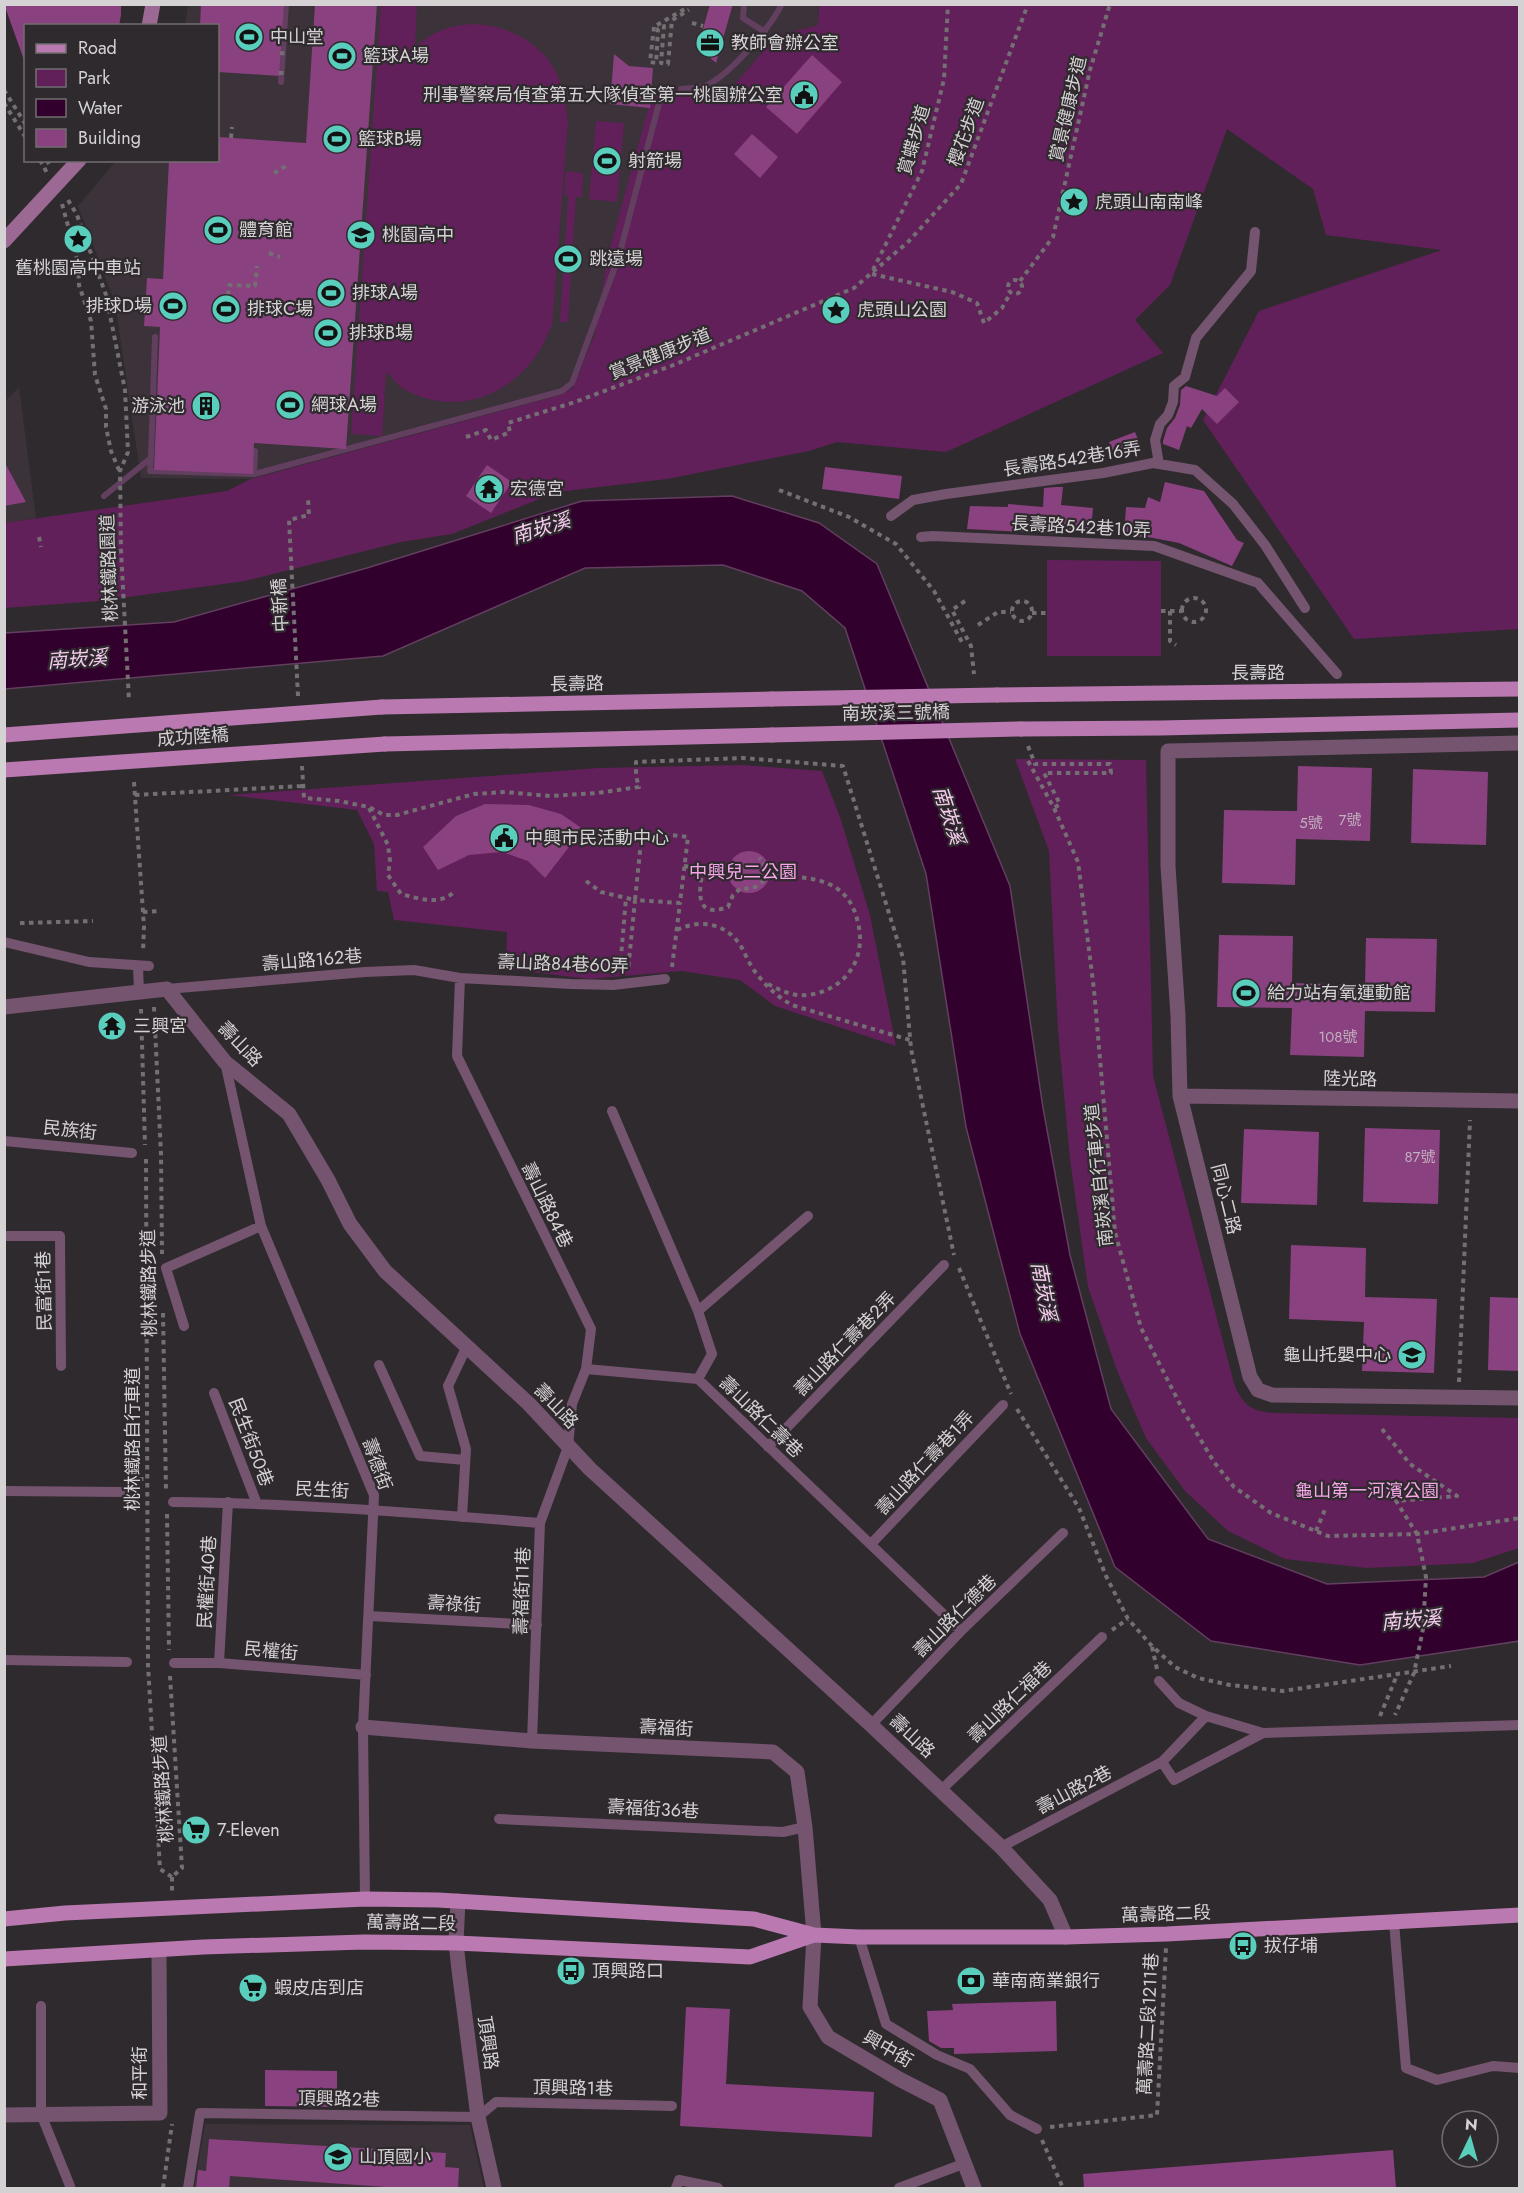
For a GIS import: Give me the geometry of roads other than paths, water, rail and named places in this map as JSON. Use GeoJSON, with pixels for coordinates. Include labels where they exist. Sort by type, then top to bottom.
{"type":"FeatureCollection","features":[{"type":"Feature","properties":{"kind":"main road","name":"長壽路"},"geometry":{"type":"LineString","coordinates":[[997,695],[1520,689]]}},
{"type":"Feature","properties":{"kind":"main road","name":"南崁溪三號橋"},"geometry":{"type":"LineString","coordinates":[[772,699],[997,695]]}},
{"type":"Feature","properties":{"kind":"main road","name":"長壽路"},"geometry":{"type":"LineString","coordinates":[[382,707],[772,699]]}},
{"type":"Feature","properties":{"kind":"main road","name":"成功陸橋"},"geometry":{"type":"LineString","coordinates":[[4,735],[382,707]]}},
{"type":"Feature","properties":{"kind":"main road","name":"南崁溪三號橋"},"geometry":{"type":"LineString","coordinates":[[385,744],[1520,720]]}},
{"type":"Feature","properties":{"kind":"main road","name":"成功陸橋"},"geometry":{"type":"LineString","coordinates":[[4,770],[385,744]]}},
{"type":"Feature","properties":{"kind":"main road","name":"萬壽路二段"},"geometry":{"type":"LineString","coordinates":[[4,1919],[65,1913],[365,1899],[458,1901],[754,1918],[814,1935],[1066,1937],[1167,1934],[1520,1915]]}},
{"type":"Feature","properties":{"kind":"main road","name":"萬壽路二段"},"geometry":{"type":"LineString","coordinates":[[4,1959],[364,1942],[456,1943],[750,1957],[814,1935]]}},
{"type":"Feature","properties":{"kind":"street"},"geometry":{"type":"LineString","coordinates":[[149,24],[153,4]]}},
{"type":"Feature","properties":{"kind":"street"},"geometry":{"type":"LineString","coordinates":[[4,241],[77,162]]}},
{"type":"Feature","properties":{"kind":"street","name":"同心二路"},"geometry":{"type":"LineString","coordinates":[[1520,743],[1168,752],[1168,866],[1178,1016],[1180,1097],[1250,1377],[1258,1390],[1272,1395],[1520,1398]]}},
{"type":"Feature","properties":{"kind":"street"},"geometry":{"type":"LineString","coordinates":[[4,1007],[150,994]]}},
{"type":"Feature","properties":{"kind":"street","name":"壽山路"},"geometry":{"type":"LineString","coordinates":[[150,994],[225,1062],[289,1114],[351,1224],[385,1271],[529,1404],[590,1469],[1001,1847],[1050,1900],[1066,1937]]}},
{"type":"Feature","properties":{"kind":"street","name":"陸光路"},"geometry":{"type":"LineString","coordinates":[[1180,1097],[1520,1101]]}},
{"type":"Feature","properties":{"kind":"street","name":"陸光路"},"geometry":{"type":"LineString","coordinates":[[1180,1097],[1520,1106]]}},
{"type":"Feature","properties":{"kind":"street","name":"壽福街"},"geometry":{"type":"LineString","coordinates":[[363,1727],[532,1741],[773,1752],[797,1772],[805,1827],[814,1935]]}},
{"type":"Feature","properties":{"kind":"street","name":"頂興路"},"geometry":{"type":"LineString","coordinates":[[458,1901],[456,1943],[478,2117],[494,2188]]}},
{"type":"Feature","properties":{"kind":"street","name":"興中街"},"geometry":{"type":"LineString","coordinates":[[814,1935],[810,2007],[828,2037],[940,2100],[974,2188]]}},
{"type":"Feature","properties":{"kind":"street","name":"和平街"},"geometry":{"type":"LineString","coordinates":[[4,2115],[160,2113],[159,1950]]}},
{"type":"Feature","properties":{"kind":"lane"},"geometry":{"type":"LineString","coordinates":[[1159,464],[1155,440],[1160,424],[1168,415],[1173,402],[1174,386],[1185,377],[1191,363],[1196,338],[1251,271],[1256,232]]}},
{"type":"Feature","properties":{"kind":"lane","name":"長壽路542巷16弄"},"geometry":{"type":"LineString","coordinates":[[891,516],[913,500],[946,494],[1103,473],[1153,463],[1195,470],[1233,504],[1265,545],[1305,608]]}},
{"type":"Feature","properties":{"kind":"lane","name":"長壽路542巷10弄"},"geometry":{"type":"LineString","coordinates":[[921,537],[1154,546],[1258,583],[1337,674]]}},
{"type":"Feature","properties":{"kind":"lane"},"geometry":{"type":"LineString","coordinates":[[4,942],[89,962],[143,966],[150,994]]}},
{"type":"Feature","properties":{"kind":"lane","name":"壽山路162巷"},"geometry":{"type":"LineString","coordinates":[[150,994],[364,972],[414,970],[460,978]]}},
{"type":"Feature","properties":{"kind":"lane","name":"壽山路84巷60弄"},"geometry":{"type":"LineString","coordinates":[[460,978],[571,984],[619,984],[665,973]]}},
{"type":"Feature","properties":{"kind":"lane","name":"壽山路84巷"},"geometry":{"type":"LineString","coordinates":[[460,978],[457,1056],[591,1329],[586,1369],[572,1404],[568,1446]]}},
{"type":"Feature","properties":{"kind":"lane","name":"壽德街"},"geometry":{"type":"LineString","coordinates":[[225,1062],[261,1226],[374,1495],[363,1727],[365,1899]]}},
{"type":"Feature","properties":{"kind":"lane","name":"壽山路仁壽巷"},"geometry":{"type":"LineString","coordinates":[[612,1111],[698,1311],[712,1354],[698,1379],[961,1631]]}},
{"type":"Feature","properties":{"kind":"lane","name":"民族街"},"geometry":{"type":"LineString","coordinates":[[4,1141],[132,1153]]}},
{"type":"Feature","properties":{"kind":"lane"},"geometry":{"type":"LineString","coordinates":[[698,1311],[808,1216]]}},
{"type":"Feature","properties":{"kind":"lane"},"geometry":{"type":"LineString","coordinates":[[184,1326],[166,1268],[261,1226]]}},
{"type":"Feature","properties":{"kind":"lane","name":"民富街1巷"},"geometry":{"type":"LineString","coordinates":[[4,1236],[60,1236],[62,1366]]}},
{"type":"Feature","properties":{"kind":"lane","name":"壽山路仁壽巷2弄"},"geometry":{"type":"LineString","coordinates":[[768,1447],[945,1265]]}},
{"type":"Feature","properties":{"kind":"lane"},"geometry":{"type":"LineString","coordinates":[[462,1516],[466,1449],[448,1386],[467,1346]]}},
{"type":"Feature","properties":{"kind":"lane"},"geometry":{"type":"LineString","coordinates":[[379,1365],[420,1456],[465,1460]]}},
{"type":"Feature","properties":{"kind":"lane"},"geometry":{"type":"LineString","coordinates":[[586,1369],[698,1379]]}},
{"type":"Feature","properties":{"kind":"lane","name":"民生街50巷"},"geometry":{"type":"LineString","coordinates":[[214,1393],[257,1504]]}},
{"type":"Feature","properties":{"kind":"lane","name":"壽山路仁壽巷1弄"},"geometry":{"type":"LineString","coordinates":[[871,1544],[1003,1404]]}},
{"type":"Feature","properties":{"kind":"lane","name":"壽福街11巷"},"geometry":{"type":"LineString","coordinates":[[532,1741],[540,1523],[568,1446]]}},
{"type":"Feature","properties":{"kind":"lane"},"geometry":{"type":"LineString","coordinates":[[4,1491],[124,1492]]}},
{"type":"Feature","properties":{"kind":"lane","name":"民生街"},"geometry":{"type":"LineString","coordinates":[[173,1502],[228,1502],[374,1509],[540,1523]]}},
{"type":"Feature","properties":{"kind":"lane","name":"民權街40巷"},"geometry":{"type":"LineString","coordinates":[[219,1663],[228,1502]]}},
{"type":"Feature","properties":{"kind":"lane","name":"壽山路仁德巷"},"geometry":{"type":"LineString","coordinates":[[871,1725],[961,1631],[1063,1533]]}},
{"type":"Feature","properties":{"kind":"lane","name":"壽祿街"},"geometry":{"type":"LineString","coordinates":[[369,1616],[537,1625]]}},
{"type":"Feature","properties":{"kind":"lane","name":"壽山路仁福巷"},"geometry":{"type":"LineString","coordinates":[[941,1790],[1102,1637]]}},
{"type":"Feature","properties":{"kind":"lane"},"geometry":{"type":"LineString","coordinates":[[4,1660],[127,1662]]}},
{"type":"Feature","properties":{"kind":"lane","name":"民權街"},"geometry":{"type":"LineString","coordinates":[[174,1663],[219,1663],[366,1675]]}},
{"type":"Feature","properties":{"kind":"lane"},"geometry":{"type":"LineString","coordinates":[[1160,1681],[1179,1703],[1206,1716],[1263,1733],[1520,1725]]}},
{"type":"Feature","properties":{"kind":"lane","name":"壽山路2巷"},"geometry":{"type":"LineString","coordinates":[[1001,1847],[1161,1762],[1206,1716]]}},
{"type":"Feature","properties":{"kind":"lane"},"geometry":{"type":"LineString","coordinates":[[1161,1762],[1174,1780],[1263,1733]]}},
{"type":"Feature","properties":{"kind":"lane","name":"壽福街36巷"},"geometry":{"type":"LineString","coordinates":[[498,1819],[783,1832],[805,1827]]}},
{"type":"Feature","properties":{"kind":"lane"},"geometry":{"type":"LineString","coordinates":[[1394,1922],[1406,2068],[1437,2080],[1493,2066],[1520,2068]]}},
{"type":"Feature","properties":{"kind":"lane"},"geometry":{"type":"LineString","coordinates":[[859,1937],[885,2024],[937,2055],[970,2069],[1010,2115],[1037,2128]]}},
{"type":"Feature","properties":{"kind":"lane"},"geometry":{"type":"LineString","coordinates":[[41,2006],[41,2114],[70,2186]]}},
{"type":"Feature","properties":{"kind":"lane","name":"頂興路1巷"},"geometry":{"type":"LineString","coordinates":[[478,2117],[496,2102],[672,2106]]}},
{"type":"Feature","properties":{"kind":"lane","name":"頂興路2巷"},"geometry":{"type":"LineString","coordinates":[[188,2188],[200,2113],[478,2117]]}},
{"type":"Feature","properties":{"kind":"lane"},"geometry":{"type":"LineString","coordinates":[[899,2188],[963,2164]]}},
{"type":"Feature","properties":{"kind":"lane"},"geometry":{"type":"LineString","coordinates":[[676,2188],[679,2181],[718,2188]]}},
{"type":"Feature","properties":{"kind":"water","name":"南崁溪"},"geometry":{"type":"Polygon","coordinates":[[[732,496],[819,523],[877,564],[1010,886],[1043,1108],[1070,1255],[1111,1409],[1208,1539],[1327,1584],[1484,1577],[1519,1562],[1519,1641],[1360,1665],[1211,1641],[1115,1567],[1020,1334],[966,1127],[926,874],[845,628],[802,591],[723,565],[585,568],[383,656],[5,689],[5,633],[174,622],[367,568],[582,501],[732,496]]]}},
{"type":"Feature","properties":{"kind":"waterway"},"geometry":{"type":"LineString","coordinates":[[281,82],[286,4]]}},
{"type":"Feature","properties":{"kind":"waterway"},"geometry":{"type":"LineString","coordinates":[[744,4],[743,18],[765,32]]}},
{"type":"Feature","properties":{"kind":"waterway"},"geometry":{"type":"LineString","coordinates":[[681,89],[705,86],[715,81],[759,38],[782,4]]}},
{"type":"Feature","properties":{"kind":"waterway"},"geometry":{"type":"LineString","coordinates":[[104,496],[151,458],[150,471],[254,474],[562,391],[572,383],[619,256],[663,88]]}},
{"type":"Feature","properties":{"kind":"waterway"},"geometry":{"type":"LineString","coordinates":[[151,458],[155,337]]}},
{"type":"Feature","properties":{"kind":"waterway"},"geometry":{"type":"LineString","coordinates":[[254,474],[255,451]]}},
{"type":"Feature","properties":{"kind":"place","name":"中山堂"},"geometry":{"type":"Point","coordinates":[249,37]}},
{"type":"Feature","properties":{"kind":"place","name":"教師會辦公室"},"geometry":{"type":"Point","coordinates":[710,43]}},
{"type":"Feature","properties":{"kind":"place","name":"籃球A場"},"geometry":{"type":"Point","coordinates":[342,56]}},
{"type":"Feature","properties":{"kind":"place","name":"刑事警察局偵查第五大隊偵查第一桃園辦公室"},"geometry":{"type":"Point","coordinates":[804,95]}},
{"type":"Feature","properties":{"kind":"place","name":"籃球B場"},"geometry":{"type":"Point","coordinates":[337,139]}},
{"type":"Feature","properties":{"kind":"place","name":"射箭場"},"geometry":{"type":"Point","coordinates":[607,161]}},
{"type":"Feature","properties":{"kind":"place","name":"虎頭山南南峰"},"geometry":{"type":"Point","coordinates":[1074,202]}},
{"type":"Feature","properties":{"kind":"place","name":"體育館"},"geometry":{"type":"Point","coordinates":[218,230]}},
{"type":"Feature","properties":{"kind":"place","name":"桃園高中"},"geometry":{"type":"Point","coordinates":[361,235]}},
{"type":"Feature","properties":{"kind":"place","name":"舊桃園高中車站"},"geometry":{"type":"Point","coordinates":[78,239]}},
{"type":"Feature","properties":{"kind":"place","name":"跳遠場"},"geometry":{"type":"Point","coordinates":[568,259]}},
{"type":"Feature","properties":{"kind":"place","name":"排球A場"},"geometry":{"type":"Point","coordinates":[331,293]}},
{"type":"Feature","properties":{"kind":"place","name":"排球D場"},"geometry":{"type":"Point","coordinates":[173,306]}},
{"type":"Feature","properties":{"kind":"place","name":"排球C場"},"geometry":{"type":"Point","coordinates":[226,309]}},
{"type":"Feature","properties":{"kind":"place","name":"虎頭山公園"},"geometry":{"type":"Point","coordinates":[836,310]}},
{"type":"Feature","properties":{"kind":"place","name":"排球B場"},"geometry":{"type":"Point","coordinates":[328,333]}},
{"type":"Feature","properties":{"kind":"place","name":"網球A場"},"geometry":{"type":"Point","coordinates":[290,405]}},
{"type":"Feature","properties":{"kind":"place","name":"游泳池"},"geometry":{"type":"Point","coordinates":[206,406]}},
{"type":"Feature","properties":{"kind":"place","name":"宏德宮"},"geometry":{"type":"Point","coordinates":[489,489]}},
{"type":"Feature","properties":{"kind":"place","name":"中興市民活動中心"},"geometry":{"type":"Point","coordinates":[504,838]}},
{"type":"Feature","properties":{"kind":"place","name":"給力站有氧運動館"},"geometry":{"type":"Point","coordinates":[1246,993]}},
{"type":"Feature","properties":{"kind":"place","name":"三興宮"},"geometry":{"type":"Point","coordinates":[112,1026]}},
{"type":"Feature","properties":{"kind":"place","name":"龜山托嬰中心"},"geometry":{"type":"Point","coordinates":[1412,1355]}},
{"type":"Feature","properties":{"kind":"place","name":"7-Eleven"},"geometry":{"type":"Point","coordinates":[196,1830]}},
{"type":"Feature","properties":{"kind":"place","name":"拔仔埔"},"geometry":{"type":"Point","coordinates":[1243,1946]}},
{"type":"Feature","properties":{"kind":"place","name":"頂興路口"},"geometry":{"type":"Point","coordinates":[571,1971]}},
{"type":"Feature","properties":{"kind":"place","name":"華南商業銀行"},"geometry":{"type":"Point","coordinates":[971,1981]}},
{"type":"Feature","properties":{"kind":"place","name":"蝦皮店到店"},"geometry":{"type":"Point","coordinates":[253,1988]}},
{"type":"Feature","properties":{"kind":"place","name":"山頂國小"},"geometry":{"type":"Point","coordinates":[338,2157]}},
{"type":"Feature","properties":{"kind":"park label","name":"中興兒二公園"},"geometry":{"type":"Point","coordinates":[743,872]}},
{"type":"Feature","properties":{"kind":"park label","name":"龜山第一河濱公園"},"geometry":{"type":"Point","coordinates":[1367,1491]}}]}
